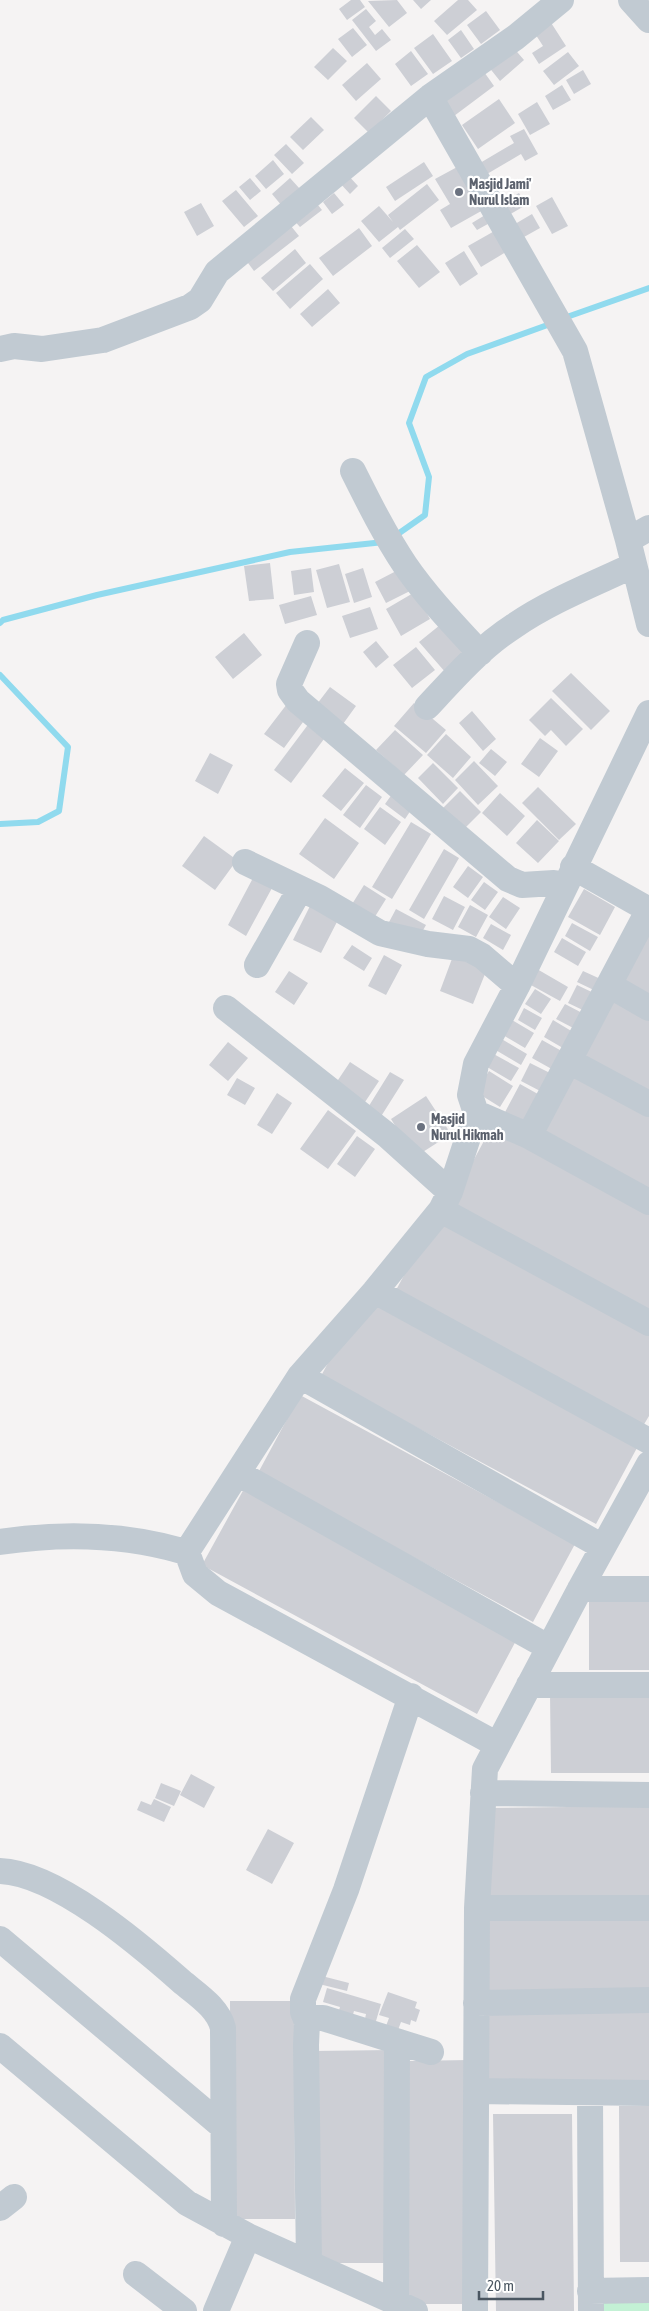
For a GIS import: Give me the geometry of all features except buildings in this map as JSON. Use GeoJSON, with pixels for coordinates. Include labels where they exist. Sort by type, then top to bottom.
{"type":"FeatureCollection","features":[{"type":"Feature","properties":{"kind":"street"},"geometry":{"type":"LineString","coordinates":[[0,348],[14,346],[42,350],[103,340],[190,307],[200,300],[217,272],[372,147],[430,97],[516,37],[561,0]]}},
{"type":"Feature","properties":{"kind":"street"},"geometry":{"type":"LineString","coordinates":[[631,0],[649,20]]}},
{"type":"Feature","properties":{"kind":"street"},"geometry":{"type":"LineString","coordinates":[[430,97],[568,339],[580,365],[639,534],[634,565],[649,624]]}},
{"type":"Feature","properties":{"kind":"street"},"geometry":{"type":"LineString","coordinates":[[353,471],[380,526],[405,564],[440,610],[480,653]]}},
{"type":"Feature","properties":{"kind":"street"},"geometry":{"type":"LineString","coordinates":[[427,707],[480,653],[530,615],[634,565]]}},
{"type":"Feature","properties":{"kind":"street"},"geometry":{"type":"LineString","coordinates":[[307,643],[289,684],[290,690],[298,701],[508,879],[522,885],[554,883],[568,876],[649,910],[529,1136]]}},
{"type":"Feature","properties":{"kind":"street"},"geometry":{"type":"LineString","coordinates":[[186,1553],[286,1395],[300,1376],[376,1291],[445,1201],[476,1113],[470,1095],[476,1064],[649,713]]}},
{"type":"Feature","properties":{"kind":"street"},"geometry":{"type":"LineString","coordinates":[[245,862],[320,898],[380,933],[428,944],[469,949],[482,956],[516,986]]}},
{"type":"Feature","properties":{"kind":"street"},"geometry":{"type":"LineString","coordinates":[[257,965],[300,889]]}},
{"type":"Feature","properties":{"kind":"street"},"geometry":{"type":"LineString","coordinates":[[609,985],[649,1008]]}},
{"type":"Feature","properties":{"kind":"street"},"geometry":{"type":"LineString","coordinates":[[226,1008],[388,1136],[445,1201],[649,1323]]}},
{"type":"Feature","properties":{"kind":"street"},"geometry":{"type":"LineString","coordinates":[[569,1060],[649,1104]]}},
{"type":"Feature","properties":{"kind":"street"},"geometry":{"type":"LineString","coordinates":[[476,1113],[529,1136],[649,1202]]}},
{"type":"Feature","properties":{"kind":"street"},"geometry":{"type":"LineString","coordinates":[[376,1291],[649,1459],[496,1744],[485,1768],[477,1908],[475,2311]]}},
{"type":"Feature","properties":{"kind":"street"},"geometry":{"type":"LineString","coordinates":[[300,1376],[603,1547]]}},
{"type":"Feature","properties":{"kind":"street"},"geometry":{"type":"LineString","coordinates":[[238,1473],[548,1647]]}},
{"type":"Feature","properties":{"kind":"street"},"geometry":{"type":"LineString","coordinates":[[0,1542],[61,1535],[144,1543],[177,1549],[186,1553],[196,1574],[218,1593],[411,1696],[496,1744]]}},
{"type":"Feature","properties":{"kind":"street"},"geometry":{"type":"LineString","coordinates":[[580,1589],[649,1589]]}},
{"type":"Feature","properties":{"kind":"street"},"geometry":{"type":"LineString","coordinates":[[528,1685],[649,1685]]}},
{"type":"Feature","properties":{"kind":"street"},"geometry":{"type":"LineString","coordinates":[[309,2263],[306,2045],[308,2022],[302,2004],[346,1890],[411,1696]]}},
{"type":"Feature","properties":{"kind":"street"},"geometry":{"type":"LineString","coordinates":[[484,1793],[649,1795]]}},
{"type":"Feature","properties":{"kind":"street"},"geometry":{"type":"LineString","coordinates":[[0,1871],[28,1876],[86,1907],[154,1958],[216,2012],[223,2028],[224,2224]]}},
{"type":"Feature","properties":{"kind":"street"},"geometry":{"type":"LineString","coordinates":[[477,1908],[649,1908]]}},
{"type":"Feature","properties":{"kind":"street"},"geometry":{"type":"LineString","coordinates":[[0,1939],[222,2126]]}},
{"type":"Feature","properties":{"kind":"street"},"geometry":{"type":"LineString","coordinates":[[476,2003],[649,2000]]}},
{"type":"Feature","properties":{"kind":"street"},"geometry":{"type":"LineString","coordinates":[[308,2022],[314,2018],[323,2018],[397,2043],[431,2052]]}},
{"type":"Feature","properties":{"kind":"street"},"geometry":{"type":"LineString","coordinates":[[0,2046],[175,2194],[200,2212],[248,2236],[406,2307],[397,2043]]}},
{"type":"Feature","properties":{"kind":"street"},"geometry":{"type":"LineString","coordinates":[[476,2091],[649,2093]]}},
{"type":"Feature","properties":{"kind":"street"},"geometry":{"type":"LineString","coordinates":[[590,2092],[591,2301],[649,2290]]}},
{"type":"Feature","properties":{"kind":"street"},"geometry":{"type":"LineString","coordinates":[[216,2311],[248,2236]]}},
{"type":"Feature","properties":{"kind":"street"},"geometry":{"type":"LineString","coordinates":[[136,2274],[184,2311]]}},
{"type":"Feature","properties":{"kind":"green space"},"geometry":{"type":"Polygon","coordinates":[[[603,2299],[649,2299],[649,2311],[603,2311],[603,2299]]]}},
{"type":"Feature","properties":{"kind":"waterway"},"geometry":{"type":"LineString","coordinates":[[564,318],[649,288]]}},
{"type":"Feature","properties":{"kind":"waterway"},"geometry":{"type":"LineString","coordinates":[[395,536],[425,515],[429,477],[409,423],[426,377],[467,354],[553,323]]}},
{"type":"Feature","properties":{"kind":"waterway"},"geometry":{"type":"LineString","coordinates":[[0,623],[3,620],[97,595],[290,552],[384,542]]}},
{"type":"Feature","properties":{"kind":"waterway"},"geometry":{"type":"LineString","coordinates":[[0,675],[68,747],[59,811],[38,822],[0,824]]}},
{"type":"Feature","properties":{"kind":"place","name":"Masjid Jami' Nurul Islam"},"geometry":{"type":"Point","coordinates":[459,192]}},
{"type":"Feature","properties":{"kind":"place","name":"Masjid Nurul Hikmah"},"geometry":{"type":"Point","coordinates":[421,1127]}}]}
